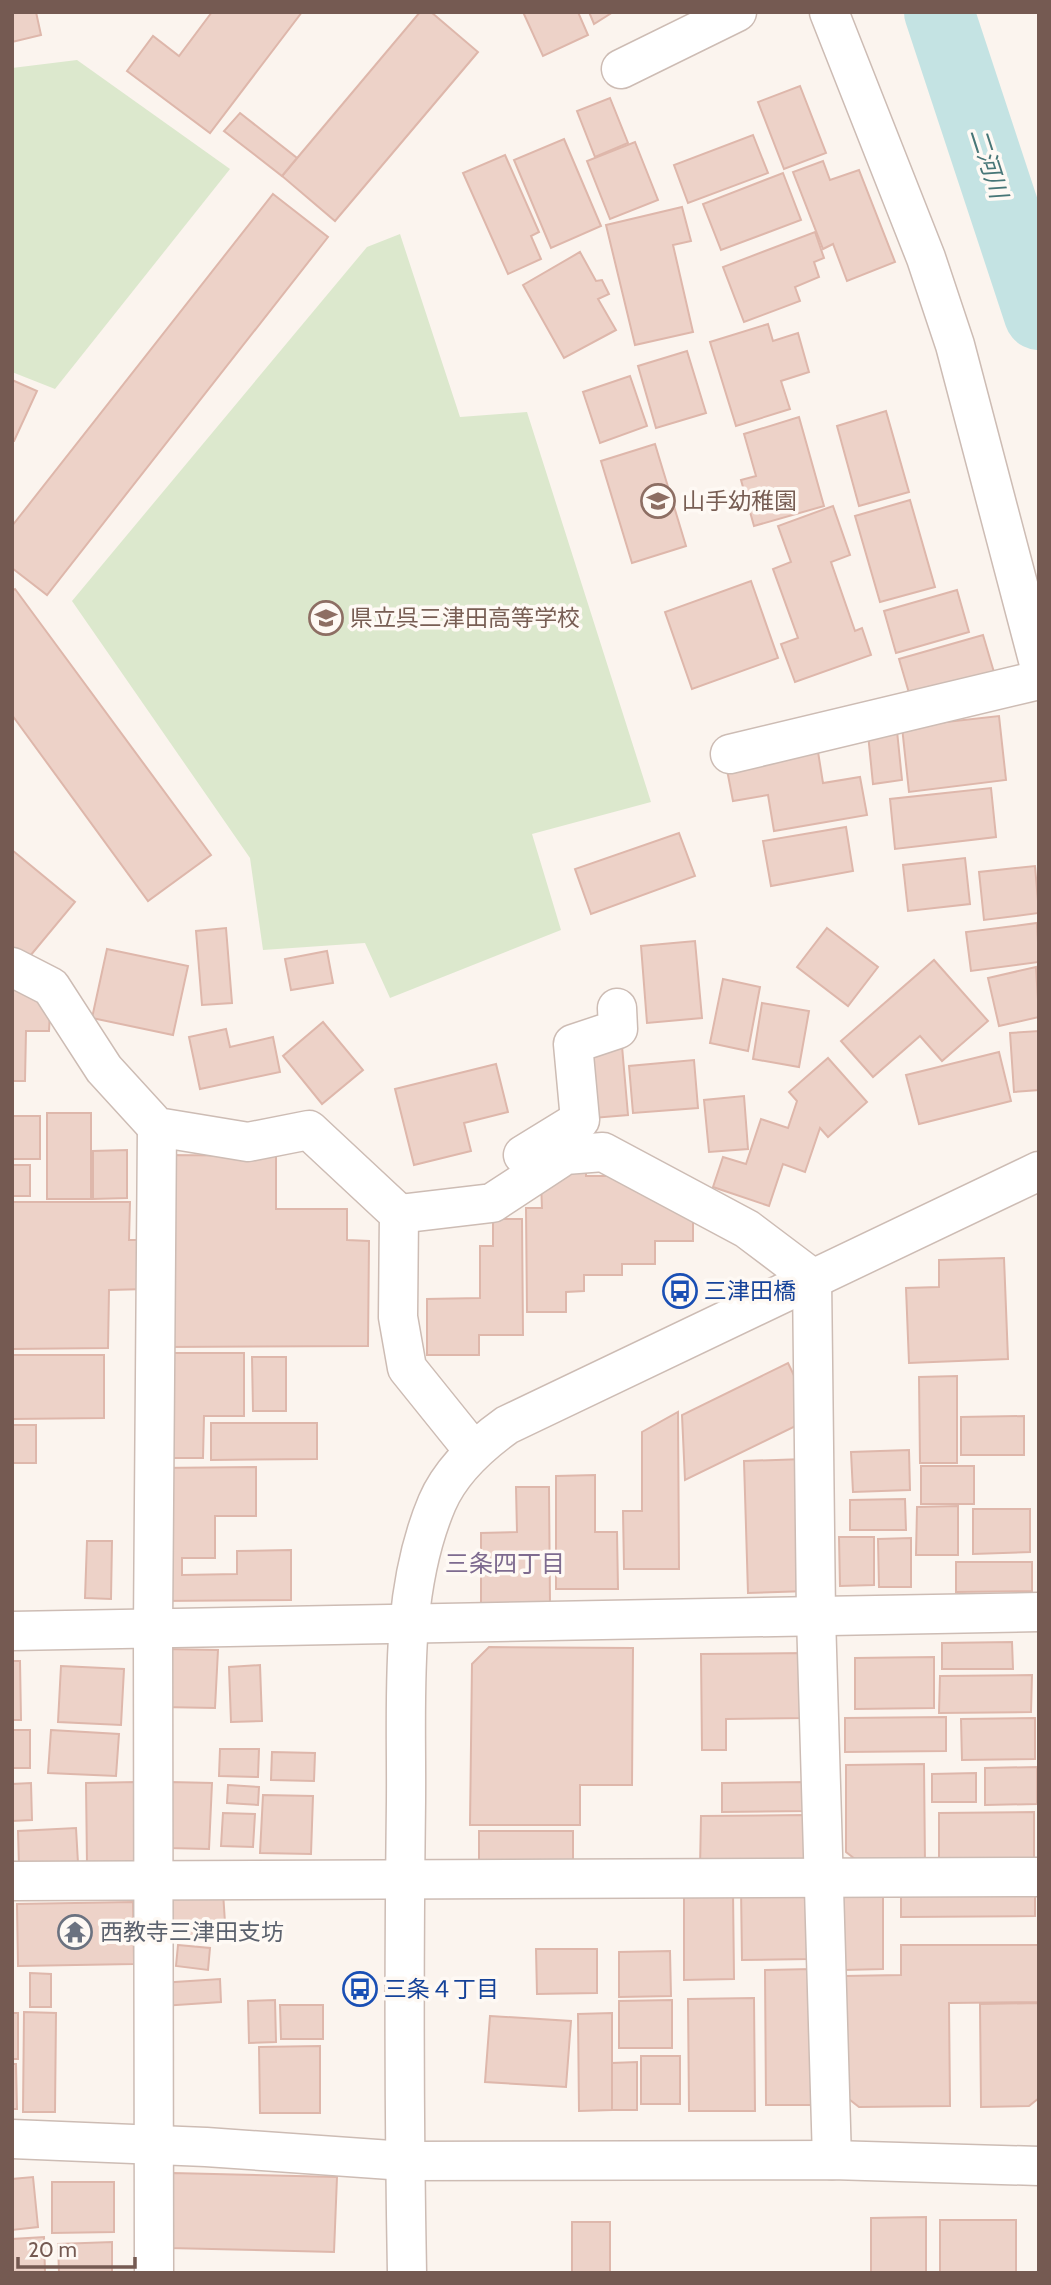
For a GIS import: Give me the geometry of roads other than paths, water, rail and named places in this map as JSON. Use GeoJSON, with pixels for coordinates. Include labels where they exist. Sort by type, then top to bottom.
{"type":"FeatureCollection","features":[{"type":"Feature","properties":{"kind":"street"},"geometry":{"type":"LineString","coordinates":[[621,69],[696,21],[737,12]]}},
{"type":"Feature","properties":{"kind":"street"},"geometry":{"type":"LineString","coordinates":[[829,12],[926,258],[955,345],[1039,664]]}},
{"type":"Feature","properties":{"kind":"street"},"geometry":{"type":"LineString","coordinates":[[730,754],[1039,680]]}},
{"type":"Feature","properties":{"kind":"street"},"geometry":{"type":"LineString","coordinates":[[12,967],[51,987],[104,1069],[158,1127],[248,1142],[309,1130],[411,1212],[492,1203],[565,1154],[603,1152],[747,1229],[812,1278]]}},
{"type":"Feature","properties":{"kind":"street"},"geometry":{"type":"LineString","coordinates":[[473,1450],[407,1368],[398,1317],[411,1212],[420,1191],[478,1182],[580,1120],[573,1044],[618,1029],[617,1008]]}},
{"type":"Feature","properties":{"kind":"street"},"geometry":{"type":"LineString","coordinates":[[154,2273],[153,1628],[158,1127]]}},
{"type":"Feature","properties":{"kind":"street"},"geometry":{"type":"LineString","coordinates":[[407,2273],[405,1878],[409,1623],[418,1565],[437,1501],[473,1450],[507,1425],[812,1278],[1038,1183]]}},
{"type":"Feature","properties":{"kind":"street"},"geometry":{"type":"LineString","coordinates":[[812,1278],[816,1616],[832,2160]]}},
{"type":"Feature","properties":{"kind":"street"},"geometry":{"type":"LineString","coordinates":[[12,1631],[1039,1612]]}},
{"type":"Feature","properties":{"kind":"street"},"geometry":{"type":"LineString","coordinates":[[12,1881],[405,1878],[824,1880],[1039,1877]]}},
{"type":"Feature","properties":{"kind":"street"},"geometry":{"type":"LineString","coordinates":[[12,2140],[405,2161],[832,2160],[1039,2165]]}},
{"type":"Feature","properties":{"kind":"waterway","name":"二河川"},"geometry":{"type":"LineString","coordinates":[[939,12],[1039,315]]}},
{"type":"Feature","properties":{"kind":"place","name":"山手幼稚園"},"geometry":{"type":"Point","coordinates":[658,501]}},
{"type":"Feature","properties":{"kind":"place","name":"県立呉三津田高等学校"},"geometry":{"type":"Point","coordinates":[326,618]}},
{"type":"Feature","properties":{"kind":"place","name":"三津田橋"},"geometry":{"type":"Point","coordinates":[680,1291]}},
{"type":"Feature","properties":{"kind":"place","name":"西教寺三津田支坊"},"geometry":{"type":"Point","coordinates":[75,1932]}},
{"type":"Feature","properties":{"kind":"place","name":"三条４丁目"},"geometry":{"type":"Point","coordinates":[360,1989]}},
{"type":"Feature","properties":{"kind":"district","name":"三条四丁目"},"geometry":{"type":"Point","coordinates":[505,1563]}}]}
